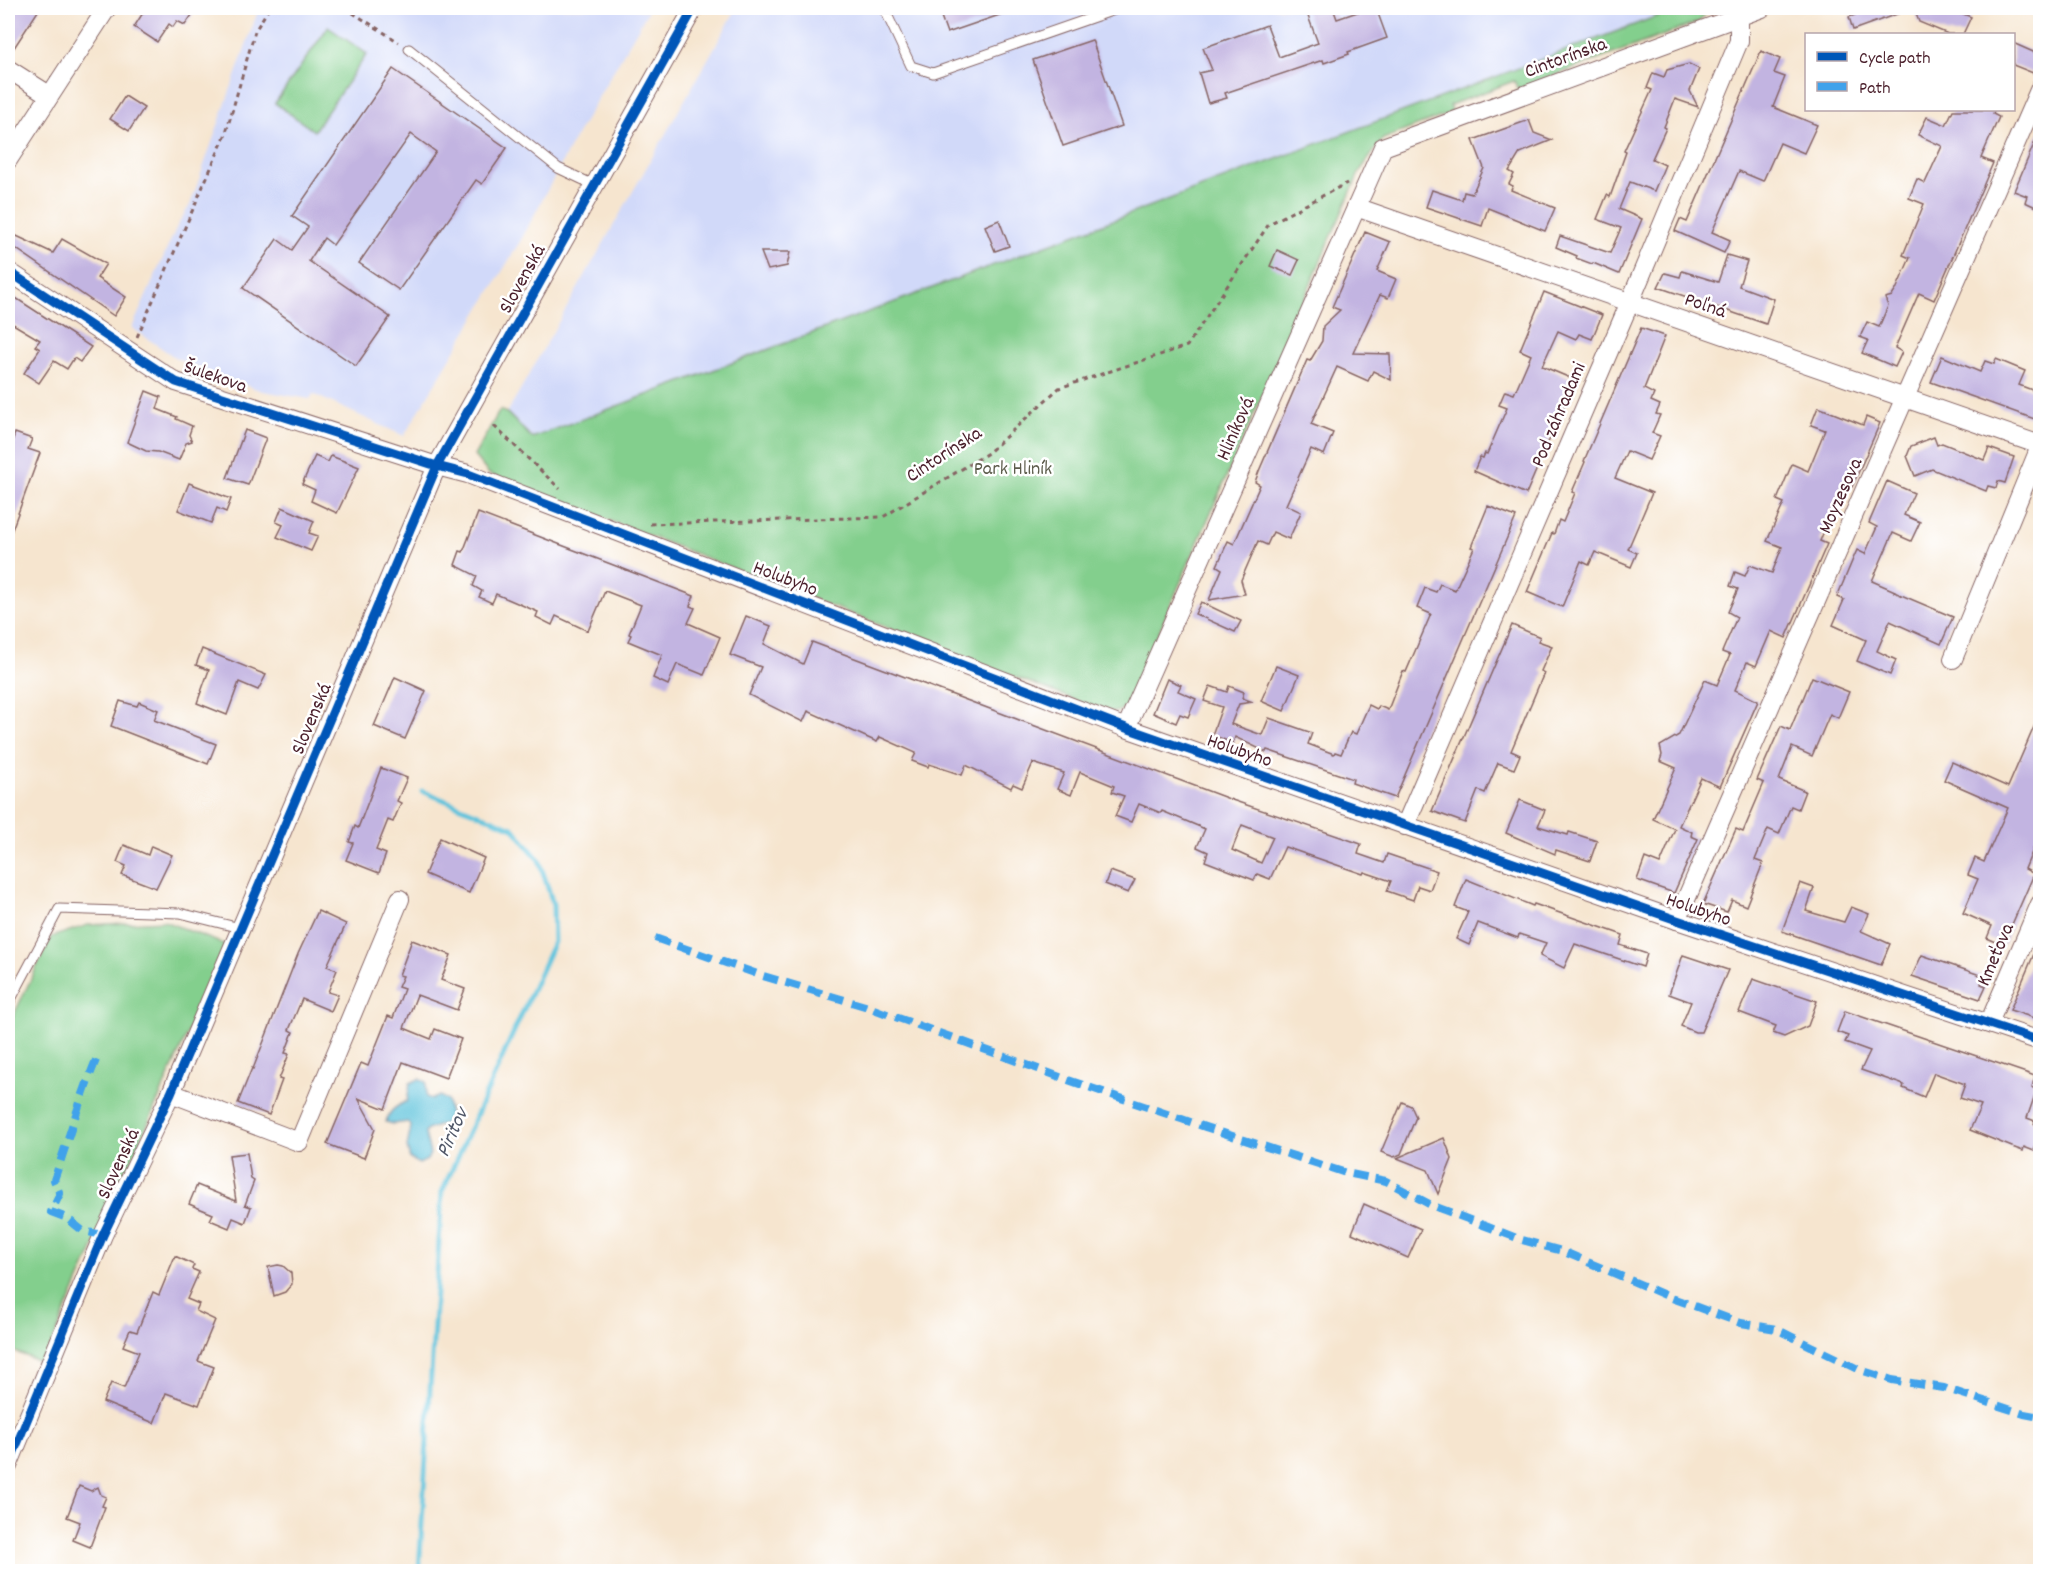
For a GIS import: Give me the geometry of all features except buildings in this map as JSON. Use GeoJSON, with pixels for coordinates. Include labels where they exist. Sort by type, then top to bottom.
{"type":"FeatureCollection","features":[{"type":"Feature","properties":{"kind":"street"},"geometry":{"type":"LineString","coordinates":[[8,160],[107,8]]}},
{"type":"Feature","properties":{"kind":"street","name":"Slovenská"},"geometry":{"type":"LineString","coordinates":[[8,1466],[103,1235],[171,1093],[437,466],[694,8]]}},
{"type":"Feature","properties":{"kind":"street","name":"Cintorínska"},"geometry":{"type":"LineString","coordinates":[[1383,147],[1737,12],[1762,8]]}},
{"type":"Feature","properties":{"kind":"street","name":"Pod záhradami"},"geometry":{"type":"LineString","coordinates":[[1405,826],[1630,302],[1739,41],[1737,12]]}},
{"type":"Feature","properties":{"kind":"street"},"geometry":{"type":"LineString","coordinates":[[8,69],[49,95]]}},
{"type":"Feature","properties":{"kind":"street","name":"Moyzesova"},"geometry":{"type":"LineString","coordinates":[[1677,920],[2040,88]]}},
{"type":"Feature","properties":{"kind":"street","name":"Hliníková"},"geometry":{"type":"LineString","coordinates":[[1126,728],[1383,147]]}},
{"type":"Feature","properties":{"kind":"street","name":"Poľná"},"geometry":{"type":"LineString","coordinates":[[1356,207],[2040,446],[1953,659]]}},
{"type":"Feature","properties":{"kind":"street","name":"Šulekova"},"geometry":{"type":"LineString","coordinates":[[8,271],[176,382],[437,466]]}},
{"type":"Feature","properties":{"kind":"street","name":"Holubyho"},"geometry":{"type":"LineString","coordinates":[[437,466],[479,478],[1126,728],[1677,920],[2040,1041]]}},
{"type":"Feature","properties":{"kind":"street"},"geometry":{"type":"LineString","coordinates":[[171,1093],[299,1142],[400,899]]}},
{"type":"Feature","properties":{"kind":"street","name":"Kmeťova"},"geometry":{"type":"LineString","coordinates":[[1989,1023],[2040,904]]}},
{"type":"Feature","properties":{"kind":"lane"},"geometry":{"type":"LineString","coordinates":[[884,8],[911,66],[933,73],[1120,8]]}},
{"type":"Feature","properties":{"kind":"lane"},"geometry":{"type":"LineString","coordinates":[[409,49],[558,168],[594,184]]}},
{"type":"Feature","properties":{"kind":"lane"},"geometry":{"type":"LineString","coordinates":[[8,1005],[58,909],[180,913],[240,928]]}},
{"type":"Feature","properties":{"kind":"path"},"geometry":{"type":"LineString","coordinates":[[130,352],[225,136],[255,31],[269,8]]}},
{"type":"Feature","properties":{"kind":"path"},"geometry":{"type":"LineString","coordinates":[[345,8],[409,49]]}},
{"type":"Feature","properties":{"kind":"path"},"geometry":{"type":"LineString","coordinates":[[494,426],[562,491]]}},
{"type":"Feature","properties":{"kind":"shaded area"},"geometry":{"type":"Polygon","coordinates":[[[259,8],[627,8],[648,11],[576,136],[521,240],[404,436],[313,394],[310,399],[262,391],[216,375],[176,358],[132,328],[178,224],[190,205],[259,8]]]}},
{"type":"Feature","properties":{"kind":"shaded area"},"geometry":{"type":"Polygon","coordinates":[[[737,8],[1679,8],[532,438],[507,413],[737,8]]]}},
{"type":"Feature","properties":{"kind":"green space","name":"Park Hliník"},"geometry":{"type":"Polygon","coordinates":[[[1679,8],[1710,8],[1699,22],[1518,89],[1514,81],[1450,105],[1451,113],[1383,139],[1360,171],[1126,707],[1117,712],[1103,711],[489,474],[474,456],[500,410],[507,413],[532,438],[1679,8]]]}},
{"type":"Feature","properties":{"kind":"green space"},"geometry":{"type":"Polygon","coordinates":[[[328,27],[367,54],[314,131],[275,103],[328,27]]]}},
{"type":"Feature","properties":{"kind":"green space"},"geometry":{"type":"Polygon","coordinates":[[[164,921],[226,945],[43,1363],[8,1349],[8,1027],[51,937],[88,925],[164,921]]]}},
{"type":"Feature","properties":{"kind":"water"},"geometry":{"type":"Polygon","coordinates":[[[419,1079],[426,1082],[426,1097],[432,1099],[440,1096],[447,1100],[450,1114],[446,1123],[427,1130],[425,1133],[430,1154],[427,1160],[419,1164],[410,1159],[407,1147],[411,1126],[408,1122],[393,1124],[386,1122],[391,1111],[407,1101],[410,1083],[419,1079]]]}},
{"type":"Feature","properties":{"kind":"waterway","name":"Piritov"},"geometry":{"type":"LineString","coordinates":[[419,1572],[442,1192],[554,942],[553,904],[539,860],[513,828],[422,791]]}},
{"type":"Feature","properties":{"kind":"marked path"},"geometry":{"type":"LineString","coordinates":[[655,938],[763,976],[868,1007],[1205,1127],[1346,1173],[1386,1181],[1431,1205],[1522,1240],[1562,1251],[1672,1298],[1741,1323],[1776,1329],[1860,1370],[1892,1380],[1944,1388],[2040,1417]]}},
{"type":"Feature","properties":{"kind":"marked path"},"geometry":{"type":"LineString","coordinates":[[96,1060],[54,1180],[60,1194],[51,1212],[67,1218],[83,1231],[103,1235]]}},
{"type":"Feature","properties":{"kind":"cycle path"},"geometry":{"type":"LineString","coordinates":[[8,1466],[103,1235],[171,1093],[437,466],[694,8]]}},
{"type":"Feature","properties":{"kind":"cycle path"},"geometry":{"type":"LineString","coordinates":[[8,271],[176,382],[468,474],[1126,728],[1677,920],[2040,1041]]}}]}
